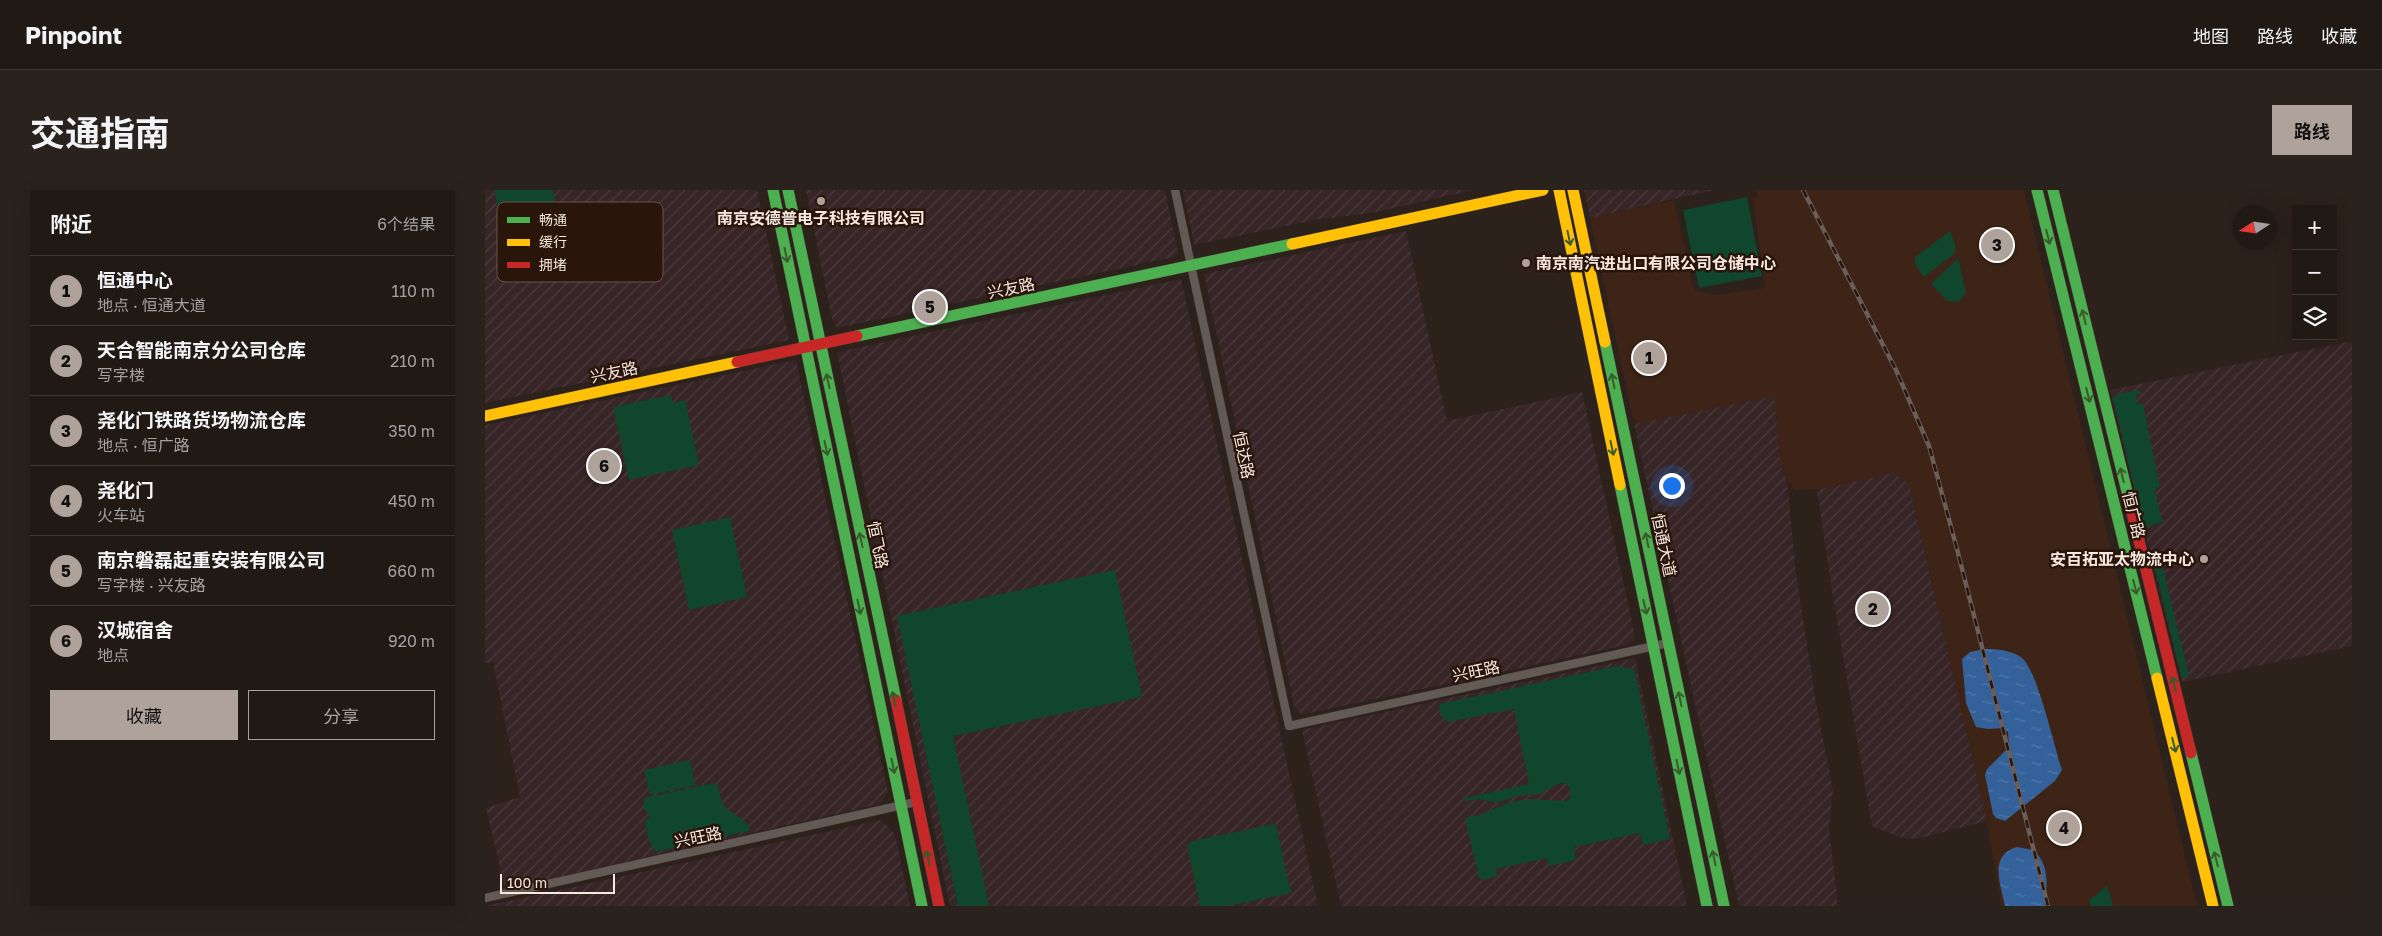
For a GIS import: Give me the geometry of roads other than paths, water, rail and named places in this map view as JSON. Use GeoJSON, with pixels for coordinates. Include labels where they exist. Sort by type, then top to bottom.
{"type":"FeatureCollection","features":[{"type":"Feature","properties":{"kind":"main road","name":"恒飞路"},"geometry":{"type":"LineString","coordinates":[[773,190],[922,906]]}},
{"type":"Feature","properties":{"kind":"main road","name":"恒飞路"},"geometry":{"type":"LineString","coordinates":[[788,190],[939,906]]}},
{"type":"Feature","properties":{"kind":"main road","name":"兴友路"},"geometry":{"type":"LineString","coordinates":[[485,416],[1191,267],[1543,190]]}},
{"type":"Feature","properties":{"kind":"main road","name":"恒通大道"},"geometry":{"type":"LineString","coordinates":[[1559,190],[1707,906]]}},
{"type":"Feature","properties":{"kind":"main road","name":"恒通大道"},"geometry":{"type":"LineString","coordinates":[[1573,190],[1724,906]]}},
{"type":"Feature","properties":{"kind":"main road","name":"恒广路"},"geometry":{"type":"LineString","coordinates":[[2037,190],[2213,906]]}},
{"type":"Feature","properties":{"kind":"main road","name":"恒广路"},"geometry":{"type":"LineString","coordinates":[[2053,190],[2228,906]]}},
{"type":"Feature","properties":{"kind":"street","name":"恒达路"},"geometry":{"type":"LineString","coordinates":[[1175,190],[1289,726]]}},
{"type":"Feature","properties":{"kind":"street","name":"兴旺路"},"geometry":{"type":"LineString","coordinates":[[1289,726],[1668,643]]}},
{"type":"Feature","properties":{"kind":"street","name":"兴旺路"},"geometry":{"type":"LineString","coordinates":[[485,898],[917,802]]}},
{"type":"Feature","properties":{"kind":"water"},"geometry":{"type":"Polygon","coordinates":[[[1985,649],[2014,653],[2022,658],[2028,666],[2040,694],[2062,770],[2055,781],[2005,821],[1996,818],[1993,814],[1985,775],[1987,769],[2009,747],[2008,732],[2003,728],[1988,729],[1976,727],[1966,703],[1962,659],[1970,652],[1985,649]]]}},
{"type":"Feature","properties":{"kind":"water"},"geometry":{"type":"Polygon","coordinates":[[[2017,847],[2033,850],[2042,862],[2046,876],[2045,906],[2005,906],[1999,880],[1999,864],[2002,857],[2008,851],[2017,847]]]}},
{"type":"Feature","properties":{"kind":"railway"},"geometry":{"type":"LineString","coordinates":[[1803,190],[1896,370],[1929,446],[2048,906]]}},
{"type":"Feature","properties":{"kind":"place","name":"南京安德普电子科技有限公司"},"geometry":{"type":"Point","coordinates":[821,201]}},
{"type":"Feature","properties":{"kind":"place","name":"尧化门铁路货场物流仓库"},"geometry":{"type":"Point","coordinates":[1997,245]}},
{"type":"Feature","properties":{"kind":"place","name":"南京南汽进出口有限公司仓储中心"},"geometry":{"type":"Point","coordinates":[1526,263]}},
{"type":"Feature","properties":{"kind":"place","name":"南京磐磊起重安装有限公司"},"geometry":{"type":"Point","coordinates":[930,307]}},
{"type":"Feature","properties":{"kind":"place","name":"恒通中心"},"geometry":{"type":"Point","coordinates":[1649,358]}},
{"type":"Feature","properties":{"kind":"place","name":"汉城宿舍"},"geometry":{"type":"Point","coordinates":[604,466]}},
{"type":"Feature","properties":{"kind":"place","name":"安百拓亚太物流中心"},"geometry":{"type":"Point","coordinates":[2204,559]}},
{"type":"Feature","properties":{"kind":"place","name":"天合智能南京分公司仓库"},"geometry":{"type":"Point","coordinates":[1873,609]}},
{"type":"Feature","properties":{"kind":"place","name":"尧化门"},"geometry":{"type":"Point","coordinates":[2064,828]}}]}
